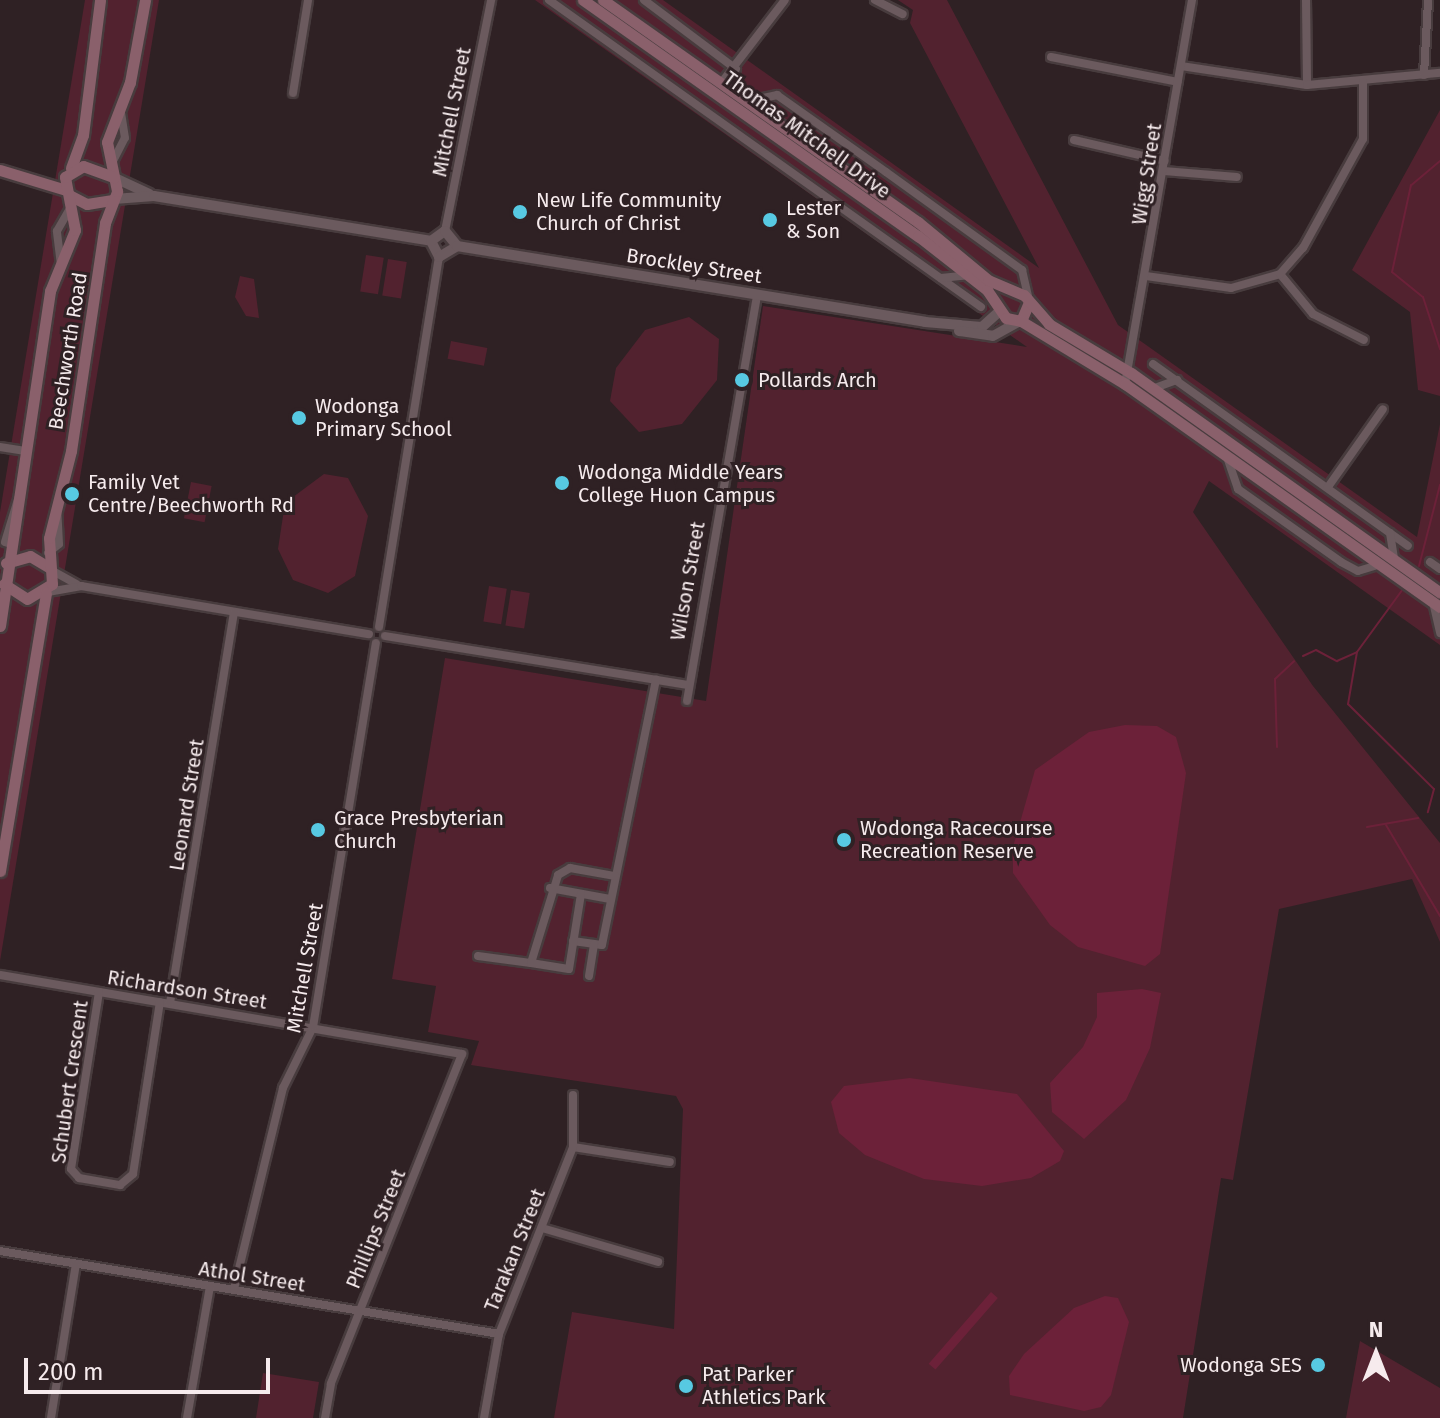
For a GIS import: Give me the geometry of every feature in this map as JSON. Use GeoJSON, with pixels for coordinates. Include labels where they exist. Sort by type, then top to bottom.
{"type":"FeatureCollection","features":[{"type":"Feature","properties":{"kind":"main road"},"geometry":{"type":"LineString","coordinates":[[69,170],[83,135],[100,0]]}},
{"type":"Feature","properties":{"kind":"main road"},"geometry":{"type":"LineString","coordinates":[[113,174],[107,142],[120,107],[145,0]]}},
{"type":"Feature","properties":{"kind":"main road","name":"Thomas Mitchell Drive"},"geometry":{"type":"LineString","coordinates":[[583,0],[604,3],[723,87],[749,101],[968,275],[1001,309],[1020,321]]}},
{"type":"Feature","properties":{"kind":"main road","name":"Thomas Mitchell Drive"},"geometry":{"type":"LineString","coordinates":[[723,87],[749,115],[986,278],[1017,292],[1049,324],[1116,371]]}},
{"type":"Feature","properties":{"kind":"main road"},"geometry":{"type":"LineString","coordinates":[[749,101],[749,115]]}},
{"type":"Feature","properties":{"kind":"main road"},"geometry":{"type":"LineString","coordinates":[[0,170],[31,175],[97,167],[113,174]]}},
{"type":"Feature","properties":{"kind":"main road","name":"Beechworth Road"},"geometry":{"type":"LineString","coordinates":[[3,565],[14,545],[24,451],[61,265],[75,230],[68,197],[69,170]]}},
{"type":"Feature","properties":{"kind":"main road","name":"Beechworth Road"},"geometry":{"type":"LineString","coordinates":[[50,569],[48,553],[114,200],[113,174]]}},
{"type":"Feature","properties":{"kind":"main road"},"geometry":{"type":"LineString","coordinates":[[31,175],[68,197],[87,204],[114,200]]}},
{"type":"Feature","properties":{"kind":"main road"},"geometry":{"type":"LineString","coordinates":[[1001,309],[1005,295],[1017,292]]}},
{"type":"Feature","properties":{"kind":"main road"},"geometry":{"type":"LineString","coordinates":[[1029,301],[1020,321],[1152,389],[1405,567],[1438,601]]}},
{"type":"Feature","properties":{"kind":"main road"},"geometry":{"type":"LineString","coordinates":[[1128,379],[1149,401],[1438,601]]}},
{"type":"Feature","properties":{"kind":"main road"},"geometry":{"type":"LineString","coordinates":[[1149,401],[1152,389]]}},
{"type":"Feature","properties":{"kind":"main road"},"geometry":{"type":"LineString","coordinates":[[0,626],[3,565],[27,556],[50,569],[0,871]]}},
{"type":"Feature","properties":{"kind":"main road"},"geometry":{"type":"LineString","coordinates":[[1381,564],[1394,559]]}},
{"type":"Feature","properties":{"kind":"main road"},"geometry":{"type":"LineString","coordinates":[[2,582],[23,599],[47,592]]}},
{"type":"Feature","properties":{"kind":"street"},"geometry":{"type":"LineString","coordinates":[[293,93],[308,0]]}},
{"type":"Feature","properties":{"kind":"street","name":"Mitchell Street"},"geometry":{"type":"LineString","coordinates":[[445,231],[491,0]]}},
{"type":"Feature","properties":{"kind":"street","name":"Thomas Mitchell Drive"},"geometry":{"type":"LineString","coordinates":[[549,0],[561,5],[981,307]]}},
{"type":"Feature","properties":{"kind":"street","name":"Thomas Mitchell Drive"},"geometry":{"type":"LineString","coordinates":[[644,0],[736,69]]}},
{"type":"Feature","properties":{"kind":"street"},"geometry":{"type":"LineString","coordinates":[[723,87],[785,0]]}},
{"type":"Feature","properties":{"kind":"street"},"geometry":{"type":"LineString","coordinates":[[875,0],[903,14]]}},
{"type":"Feature","properties":{"kind":"street","name":"Wigg Street"},"geometry":{"type":"LineString","coordinates":[[1128,379],[1192,0]]}},
{"type":"Feature","properties":{"kind":"street"},"geometry":{"type":"LineString","coordinates":[[1306,0],[1307,85]]}},
{"type":"Feature","properties":{"kind":"street"},"geometry":{"type":"LineString","coordinates":[[1424,75],[1428,0]]}},
{"type":"Feature","properties":{"kind":"street"},"geometry":{"type":"LineString","coordinates":[[1051,57],[1178,82]]}},
{"type":"Feature","properties":{"kind":"street"},"geometry":{"type":"LineString","coordinates":[[1181,66],[1307,85],[1440,73]]}},
{"type":"Feature","properties":{"kind":"street"},"geometry":{"type":"LineString","coordinates":[[1146,276],[1231,288],[1280,274],[1303,248],[1363,139],[1363,82]]}},
{"type":"Feature","properties":{"kind":"street"},"geometry":{"type":"LineString","coordinates":[[760,83],[777,95]]}},
{"type":"Feature","properties":{"kind":"street","name":"Thomas Mitchell Drive"},"geometry":{"type":"LineString","coordinates":[[749,101],[777,95],[1022,270],[1029,301]]}},
{"type":"Feature","properties":{"kind":"street"},"geometry":{"type":"LineString","coordinates":[[1074,140],[1164,166],[1237,177]]}},
{"type":"Feature","properties":{"kind":"street"},"geometry":{"type":"LineString","coordinates":[[816,189],[830,168]]}},
{"type":"Feature","properties":{"kind":"street"},"geometry":{"type":"LineString","coordinates":[[113,174],[154,196]]}},
{"type":"Feature","properties":{"kind":"street"},"geometry":{"type":"LineString","coordinates":[[114,200],[154,196],[431,241],[445,231],[457,246],[439,257]]}},
{"type":"Feature","properties":{"kind":"street"},"geometry":{"type":"LineString","coordinates":[[385,636],[379,627],[439,257],[431,241]]}},
{"type":"Feature","properties":{"kind":"street","name":"Brockley Street"},"geometry":{"type":"LineString","coordinates":[[457,246],[925,322],[989,336],[1020,321]]}},
{"type":"Feature","properties":{"kind":"street"},"geometry":{"type":"LineString","coordinates":[[1280,274],[1313,314],[1364,340]]}},
{"type":"Feature","properties":{"kind":"street"},"geometry":{"type":"LineString","coordinates":[[941,278],[968,275]]}},
{"type":"Feature","properties":{"kind":"street","name":"Wilson Street"},"geometry":{"type":"LineString","coordinates":[[687,701],[687,685],[757,294]]}},
{"type":"Feature","properties":{"kind":"street","name":"Brockley Street"},"geometry":{"type":"LineString","coordinates":[[925,322],[982,327],[1001,309]]}},
{"type":"Feature","properties":{"kind":"street"},"geometry":{"type":"LineString","coordinates":[[1116,371],[1133,353]]}},
{"type":"Feature","properties":{"kind":"street"},"geometry":{"type":"LineString","coordinates":[[1153,364],[1408,546]]}},
{"type":"Feature","properties":{"kind":"street"},"geometry":{"type":"LineString","coordinates":[[1152,389],[1177,380]]}},
{"type":"Feature","properties":{"kind":"street"},"geometry":{"type":"LineString","coordinates":[[1328,487],[1383,409]]}},
{"type":"Feature","properties":{"kind":"street"},"geometry":{"type":"LineString","coordinates":[[0,447],[24,451]]}},
{"type":"Feature","properties":{"kind":"street"},"geometry":{"type":"LineString","coordinates":[[1227,456],[1235,485],[1266,509],[1352,569],[1381,564]]}},
{"type":"Feature","properties":{"kind":"street"},"geometry":{"type":"LineString","coordinates":[[1389,532],[1394,559]]}},
{"type":"Feature","properties":{"kind":"street"},"geometry":{"type":"LineString","coordinates":[[1430,562],[1440,569]]}},
{"type":"Feature","properties":{"kind":"street"},"geometry":{"type":"LineString","coordinates":[[50,569],[81,586],[369,634],[376,643],[385,636],[687,685]]}},
{"type":"Feature","properties":{"kind":"street"},"geometry":{"type":"LineString","coordinates":[[47,592],[81,586]]}},
{"type":"Feature","properties":{"kind":"street"},"geometry":{"type":"LineString","coordinates":[[1438,601],[1440,633]]}},
{"type":"Feature","properties":{"kind":"street","name":"Leonard Street"},"geometry":{"type":"LineString","coordinates":[[165,1002],[234,612]]}},
{"type":"Feature","properties":{"kind":"street"},"geometry":{"type":"LineString","coordinates":[[369,634],[379,627]]}},
{"type":"Feature","properties":{"kind":"street","name":"Mitchell Street"},"geometry":{"type":"LineString","coordinates":[[234,1289],[283,1088],[313,1027],[376,643]]}},
{"type":"Feature","properties":{"kind":"street"},"geometry":{"type":"LineString","coordinates":[[573,941],[602,945],[656,679]]}},
{"type":"Feature","properties":{"kind":"street"},"geometry":{"type":"LineString","coordinates":[[531,963],[550,888],[566,869],[615,876]]}},
{"type":"Feature","properties":{"kind":"street"},"geometry":{"type":"LineString","coordinates":[[550,888],[610,899]]}},
{"type":"Feature","properties":{"kind":"street"},"geometry":{"type":"LineString","coordinates":[[478,956],[569,969],[581,894]]}},
{"type":"Feature","properties":{"kind":"street"},"geometry":{"type":"LineString","coordinates":[[589,976],[594,944]]}},
{"type":"Feature","properties":{"kind":"street","name":"Richardson Street"},"geometry":{"type":"LineString","coordinates":[[0,975],[462,1054]]}},
{"type":"Feature","properties":{"kind":"street","name":"Schubert Crescent"},"geometry":{"type":"LineString","coordinates":[[99,992],[71,1169],[79,1178],[120,1185],[133,1174],[165,1002]]}},
{"type":"Feature","properties":{"kind":"street","name":"Phillips Street"},"geometry":{"type":"LineString","coordinates":[[325,1418],[360,1311],[462,1054]]}},
{"type":"Feature","properties":{"kind":"street","name":"Tarakan Street"},"geometry":{"type":"LineString","coordinates":[[484,1418],[499,1334],[573,1147],[573,1095]]}},
{"type":"Feature","properties":{"kind":"street"},"geometry":{"type":"LineString","coordinates":[[573,1147],[670,1162]]}},
{"type":"Feature","properties":{"kind":"street"},"geometry":{"type":"LineString","coordinates":[[542,1228],[658,1262]]}},
{"type":"Feature","properties":{"kind":"street","name":"Athol Street"},"geometry":{"type":"LineString","coordinates":[[0,1251],[499,1334]]}},
{"type":"Feature","properties":{"kind":"street"},"geometry":{"type":"LineString","coordinates":[[51,1418],[76,1264]]}},
{"type":"Feature","properties":{"kind":"street"},"geometry":{"type":"LineString","coordinates":[[187,1418],[210,1286]]}},
{"type":"Feature","properties":{"kind":"shaded area"},"geometry":{"type":"Polygon","coordinates":[[[85,0],[159,0],[0,961],[0,512],[85,0]]]}},
{"type":"Feature","properties":{"kind":"shaded area","name":"Wodonga Racecourse Recreation Reserve"},"geometry":{"type":"Polygon","coordinates":[[[535,0],[663,0],[1039,268],[910,23],[913,10],[898,0],[947,0],[1118,325],[1417,537],[1440,424],[1440,645],[1209,481],[1193,512],[1313,686],[1440,843],[1440,942],[1412,879],[1279,909],[1233,1180],[1221,1178],[1183,1418],[554,1418],[572,1312],[674,1329],[683,1109],[676,1096],[471,1065],[479,1041],[428,1032],[436,986],[392,979],[445,658],[706,701],[763,306],[1027,347],[535,0]]]}},
{"type":"Feature","properties":{"kind":"shaded area"},"geometry":{"type":"Polygon","coordinates":[[[1440,110],[1440,396],[1418,390],[1410,312],[1352,270],[1440,110]]]}},
{"type":"Feature","properties":{"kind":"shaded area"},"geometry":{"type":"Polygon","coordinates":[[[366,255],[384,258],[378,294],[360,292],[366,255]]]}},
{"type":"Feature","properties":{"kind":"shaded area"},"geometry":{"type":"Polygon","coordinates":[[[388,259],[407,262],[401,299],[382,296],[388,259]]]}},
{"type":"Feature","properties":{"kind":"shaded area"},"geometry":{"type":"Polygon","coordinates":[[[240,276],[254,279],[259,318],[246,316],[235,297],[240,276]]]}},
{"type":"Feature","properties":{"kind":"shaded area"},"geometry":{"type":"Polygon","coordinates":[[[689,317],[719,339],[717,380],[682,424],[639,432],[610,401],[616,368],[645,330],[689,317]]]}},
{"type":"Feature","properties":{"kind":"shaded area"},"geometry":{"type":"Polygon","coordinates":[[[451,341],[487,348],[484,366],[448,359],[451,341]]]}},
{"type":"Feature","properties":{"kind":"shaded area"},"geometry":{"type":"Polygon","coordinates":[[[324,474],[348,478],[368,516],[355,576],[328,593],[293,580],[278,549],[285,503],[324,474]]]}},
{"type":"Feature","properties":{"kind":"shaded area"},"geometry":{"type":"Polygon","coordinates":[[[191,482],[212,486],[205,522],[184,518],[191,482]]]}},
{"type":"Feature","properties":{"kind":"shaded area"},"geometry":{"type":"Polygon","coordinates":[[[489,586],[507,589],[501,624],[483,622],[489,586]]]}},
{"type":"Feature","properties":{"kind":"shaded area"},"geometry":{"type":"Polygon","coordinates":[[[511,590],[530,593],[524,629],[505,626],[511,590]]]}},
{"type":"Feature","properties":{"kind":"shaded area"},"geometry":{"type":"Polygon","coordinates":[[[1125,725],[1157,726],[1176,737],[1186,773],[1160,954],[1145,966],[1078,947],[1050,925],[1013,873],[1013,847],[1035,770],[1089,732],[1125,725]]]}},
{"type":"Feature","properties":{"kind":"shaded area"},"geometry":{"type":"Polygon","coordinates":[[[1142,989],[1161,993],[1150,1048],[1126,1100],[1084,1139],[1052,1112],[1050,1083],[1083,1047],[1097,1017],[1097,993],[1142,989]]]}},
{"type":"Feature","properties":{"kind":"shaded area"},"geometry":{"type":"Polygon","coordinates":[[[910,1078],[1017,1094],[1064,1151],[1060,1161],[1031,1178],[982,1186],[924,1179],[865,1155],[839,1133],[831,1102],[844,1086],[910,1078]]]}},
{"type":"Feature","properties":{"kind":"shaded area"},"geometry":{"type":"Polygon","coordinates":[[[991,1292],[998,1298],[935,1370],[929,1364],[991,1292]]]}},
{"type":"Feature","properties":{"kind":"shaded area"},"geometry":{"type":"Polygon","coordinates":[[[1105,1296],[1118,1298],[1129,1322],[1111,1395],[1101,1407],[1084,1411],[1010,1395],[1009,1376],[1024,1354],[1074,1308],[1105,1296]]]}},
{"type":"Feature","properties":{"kind":"shaded area"},"geometry":{"type":"Polygon","coordinates":[[[1360,1341],[1440,1388],[1440,1418],[1346,1418],[1360,1341]]]}},
{"type":"Feature","properties":{"kind":"shaded area"},"geometry":{"type":"Polygon","coordinates":[[[263,1373],[319,1382],[313,1418],[256,1418],[263,1373]]]}},
{"type":"Feature","properties":{"kind":"waterway"},"geometry":{"type":"LineString","coordinates":[[1440,161],[1411,185],[1392,272],[1423,297],[1440,349]]}},
{"type":"Feature","properties":{"kind":"waterway"},"geometry":{"type":"LineString","coordinates":[[1419,566],[1440,485]]}},
{"type":"Feature","properties":{"kind":"waterway"},"geometry":{"type":"LineString","coordinates":[[1303,656],[1316,650],[1337,661],[1357,652],[1403,589]]}},
{"type":"Feature","properties":{"kind":"waterway"},"geometry":{"type":"LineString","coordinates":[[1357,652],[1348,704],[1434,789],[1428,812]]}},
{"type":"Feature","properties":{"kind":"waterway"},"geometry":{"type":"LineString","coordinates":[[1277,747],[1275,679],[1294,661]]}},
{"type":"Feature","properties":{"kind":"waterway"},"geometry":{"type":"LineString","coordinates":[[1367,827],[1418,818]]}},
{"type":"Feature","properties":{"kind":"waterway"},"geometry":{"type":"LineString","coordinates":[[1386,825],[1440,916]]}},
{"type":"Feature","properties":{"kind":"place","name":"New Life Community Church of Christ"},"geometry":{"type":"Point","coordinates":[520,212]}},
{"type":"Feature","properties":{"kind":"place","name":"Lester & Son"},"geometry":{"type":"Point","coordinates":[770,220]}},
{"type":"Feature","properties":{"kind":"place","name":"Pollards Arch"},"geometry":{"type":"Point","coordinates":[742,380]}},
{"type":"Feature","properties":{"kind":"place","name":"Wodonga Primary School"},"geometry":{"type":"Point","coordinates":[299,418]}},
{"type":"Feature","properties":{"kind":"place","name":"Wodonga Middle Years College Huon Campus"},"geometry":{"type":"Point","coordinates":[562,483]}},
{"type":"Feature","properties":{"kind":"place","name":"Family Vet Centre/Beechworth Rd"},"geometry":{"type":"Point","coordinates":[72,494]}},
{"type":"Feature","properties":{"kind":"place","name":"Grace Presbyterian Church"},"geometry":{"type":"Point","coordinates":[318,830]}},
{"type":"Feature","properties":{"kind":"place","name":"Wodonga Racecourse Recreation Reserve"},"geometry":{"type":"Point","coordinates":[844,840]}},
{"type":"Feature","properties":{"kind":"place","name":"Wodonga SES"},"geometry":{"type":"Point","coordinates":[1318,1365]}},
{"type":"Feature","properties":{"kind":"place","name":"Pat Parker Athletics Park"},"geometry":{"type":"Point","coordinates":[686,1386]}}]}
